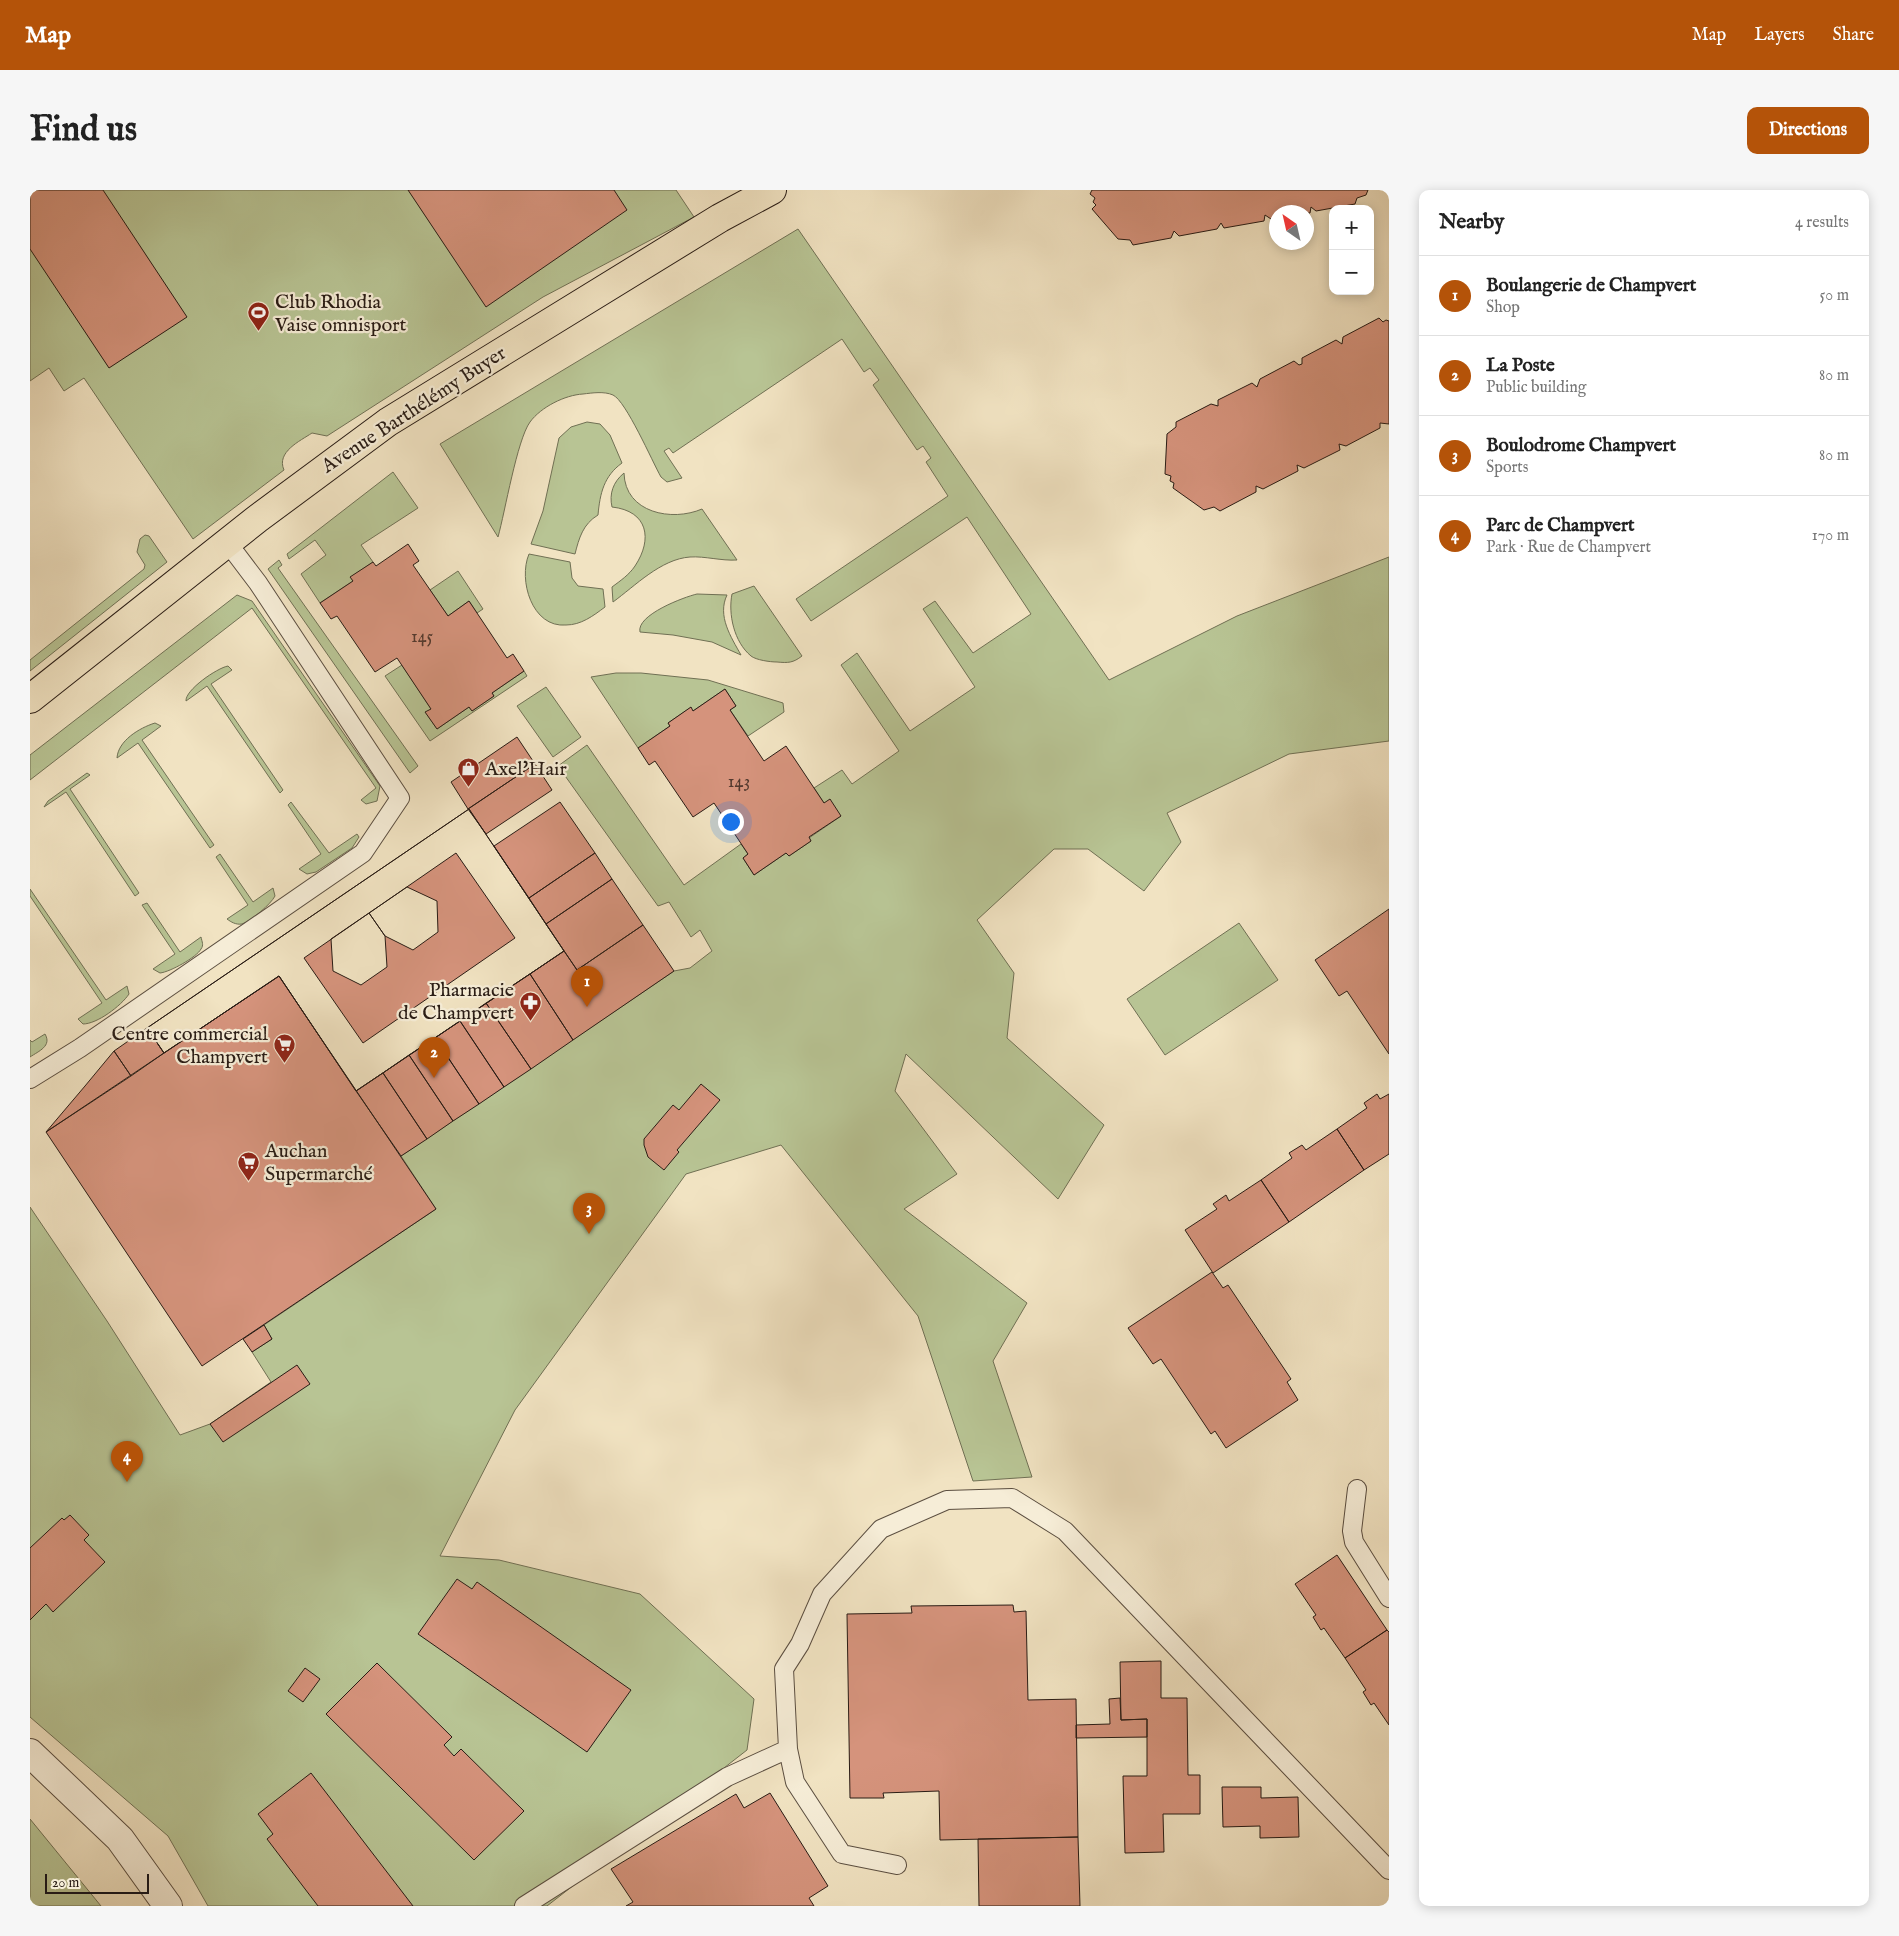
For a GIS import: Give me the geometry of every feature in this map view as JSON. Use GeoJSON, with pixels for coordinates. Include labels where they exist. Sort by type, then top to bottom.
{"type":"FeatureCollection","features":[{"type":"Feature","properties":{"kind":"main road","name":"Avenue Barthélémy Buyer"},"geometry":{"type":"LineString","coordinates":[[30,699],[227,542],[388,422],[720,218],[772,190]]}},
{"type":"Feature","properties":{"kind":"street"},"geometry":{"type":"LineString","coordinates":[[30,1753],[120,1839],[168,1906]]}},
{"type":"Feature","properties":{"kind":"lane"},"geometry":{"type":"LineString","coordinates":[[30,1079],[80,1048],[363,853],[400,798],[258,583],[227,542]]}},
{"type":"Feature","properties":{"kind":"lane"},"geometry":{"type":"LineString","coordinates":[[1357,1489],[1352,1531],[1354,1542],[1389,1598]]}},
{"type":"Feature","properties":{"kind":"lane"},"geometry":{"type":"LineString","coordinates":[[897,1866],[842,1854],[795,1782],[788,1749],[784,1669],[800,1644],[822,1594],[881,1529],[947,1500],[1012,1498],[1064,1531],[1389,1870]]}},
{"type":"Feature","properties":{"kind":"lane"},"geometry":{"type":"LineString","coordinates":[[524,1906],[727,1777],[788,1749]]}},
{"type":"Feature","properties":{"kind":"green space","name":"Club Rhodia Vaise omnisport"},"geometry":{"type":"Polygon","coordinates":[[[30,190],[676,190],[694,217],[543,297],[327,436],[312,433],[301,440],[286,452],[282,464],[284,470],[193,539],[84,378],[64,391],[49,368],[30,381],[30,190]]]}},
{"type":"Feature","properties":{"kind":"green space"},"geometry":{"type":"Polygon","coordinates":[[[798,229],[1109,680],[1237,616],[1389,557],[1389,741],[1289,754],[1167,813],[1181,842],[1144,891],[1088,849],[1054,849],[977,920],[1014,973],[1007,1038],[1104,1125],[1058,1199],[906,1054],[895,1091],[957,1174],[904,1209],[1027,1303],[993,1361],[1032,1477],[973,1481],[918,1316],[781,1145],[686,1174],[515,1410],[440,1556],[499,1560],[640,1594],[754,1699],[747,1750],[547,1906],[208,1906],[168,1836],[30,1717],[30,1207],[107,1321],[180,1435],[210,1424],[271,1382],[252,1352],[272,1339],[264,1325],[436,1209],[401,1156],[674,971],[690,968],[712,951],[700,930],[691,937],[669,902],[658,906],[558,766],[587,745],[684,885],[741,844],[748,854],[743,858],[754,875],[786,853],[789,856],[811,841],[809,838],[841,816],[824,803],[814,788],[842,770],[852,784],[899,751],[841,665],[857,653],[910,731],[975,687],[923,609],[935,601],[973,653],[1031,614],[967,517],[811,621],[796,599],[948,496],[926,462],[931,458],[923,446],[917,450],[873,385],[879,380],[870,368],[864,372],[842,339],[673,453],[669,448],[664,451],[682,478],[667,482],[661,477],[625,408],[613,395],[598,393],[576,395],[554,403],[540,411],[525,431],[516,460],[498,537],[440,444],[798,229]]]}},
{"type":"Feature","properties":{"kind":"green space"},"geometry":{"type":"Polygon","coordinates":[[[587,422],[600,424],[610,435],[622,463],[607,479],[600,499],[598,515],[585,527],[575,554],[531,544],[543,511],[559,438],[571,427],[587,422]]]}},
{"type":"Feature","properties":{"kind":"green space"},"geometry":{"type":"Polygon","coordinates":[[[393,472],[418,508],[361,545],[373,562],[351,577],[353,581],[320,603],[301,574],[326,555],[315,540],[289,559],[287,554],[393,472]]]}},
{"type":"Feature","properties":{"kind":"green space"},"geometry":{"type":"Polygon","coordinates":[[[624,473],[626,487],[632,497],[652,511],[664,514],[677,514],[690,513],[702,509],[737,560],[696,557],[679,559],[649,574],[613,602],[612,587],[635,566],[641,556],[645,537],[644,528],[640,520],[633,514],[612,507],[611,497],[613,488],[617,480],[624,473]]]}},
{"type":"Feature","properties":{"kind":"green space"},"geometry":{"type":"Polygon","coordinates":[[[145,535],[149,536],[167,562],[30,671],[30,660],[144,569],[145,565],[137,552],[140,539],[145,535]]]}},
{"type":"Feature","properties":{"kind":"green space"},"geometry":{"type":"Polygon","coordinates":[[[529,554],[570,562],[572,578],[578,586],[603,589],[605,607],[587,619],[571,625],[554,624],[544,619],[536,611],[527,589],[525,576],[529,554]]]}},
{"type":"Feature","properties":{"kind":"green space"},"geometry":{"type":"Polygon","coordinates":[[[279,560],[282,565],[278,568],[418,766],[410,773],[268,569],[279,560]]]}},
{"type":"Feature","properties":{"kind":"green space"},"geometry":{"type":"Polygon","coordinates":[[[458,571],[483,609],[477,613],[469,601],[448,616],[430,590],[458,571]]]}},
{"type":"Feature","properties":{"kind":"green space"},"geometry":{"type":"Polygon","coordinates":[[[754,586],[802,656],[799,658],[787,662],[760,660],[751,656],[740,643],[736,636],[732,619],[732,594],[754,586]]]}},
{"type":"Feature","properties":{"kind":"green space"},"geometry":{"type":"Polygon","coordinates":[[[697,594],[727,595],[724,603],[724,618],[726,626],[741,655],[712,642],[673,635],[640,632],[645,619],[653,613],[672,603],[697,594]]]}},
{"type":"Feature","properties":{"kind":"green space"},"geometry":{"type":"Polygon","coordinates":[[[237,595],[252,601],[380,786],[377,801],[366,804],[361,800],[376,788],[252,608],[30,780],[30,755],[237,595]]]}},
{"type":"Feature","properties":{"kind":"green space"},"geometry":{"type":"Polygon","coordinates":[[[402,665],[431,709],[426,713],[437,729],[469,707],[472,711],[494,696],[492,693],[524,671],[527,676],[430,741],[385,676],[402,665]]]}},
{"type":"Feature","properties":{"kind":"green space"},"geometry":{"type":"Polygon","coordinates":[[[228,666],[232,670],[211,684],[283,790],[280,793],[207,686],[186,701],[187,696],[202,680],[228,666]]]}},
{"type":"Feature","properties":{"kind":"green space"},"geometry":{"type":"Polygon","coordinates":[[[616,673],[641,673],[708,680],[783,703],[784,712],[748,736],[730,710],[736,706],[725,689],[693,711],[690,708],[668,723],[670,726],[638,748],[591,677],[616,673]]]}},
{"type":"Feature","properties":{"kind":"green space"},"geometry":{"type":"Polygon","coordinates":[[[546,687],[581,737],[553,757],[517,706],[546,687]]]}},
{"type":"Feature","properties":{"kind":"green space"},"geometry":{"type":"Polygon","coordinates":[[[155,723],[161,726],[142,740],[214,845],[210,848],[138,743],[117,758],[121,746],[130,736],[142,728],[155,723]]]}},
{"type":"Feature","properties":{"kind":"green space"},"geometry":{"type":"Polygon","coordinates":[[[87,773],[90,775],[70,789],[139,893],[135,896],[66,792],[44,807],[48,801],[87,773]]]}},
{"type":"Feature","properties":{"kind":"green space"},"geometry":{"type":"Polygon","coordinates":[[[291,802],[329,853],[357,834],[359,837],[352,848],[316,872],[307,874],[299,869],[321,854],[288,805],[291,802]]]}},
{"type":"Feature","properties":{"kind":"green space"},"geometry":{"type":"Polygon","coordinates":[[[220,854],[253,902],[273,888],[275,896],[269,903],[255,916],[242,924],[236,924],[227,919],[248,905],[216,857],[220,854]]]}},
{"type":"Feature","properties":{"kind":"green space"},"geometry":{"type":"Polygon","coordinates":[[[30,889],[106,1000],[127,986],[129,994],[115,1009],[102,1018],[83,1024],[78,1019],[102,1003],[30,896],[30,889]]]}},
{"type":"Feature","properties":{"kind":"green space"},"geometry":{"type":"Polygon","coordinates":[[[147,903],[180,952],[201,937],[202,946],[194,956],[183,964],[160,973],[153,969],[175,954],[142,905],[147,903]]]}},
{"type":"Feature","properties":{"kind":"green space"},"geometry":{"type":"Polygon","coordinates":[[[1239,923],[1278,980],[1165,1055],[1127,999],[1239,923]]]}},
{"type":"Feature","properties":{"kind":"green space"},"geometry":{"type":"Polygon","coordinates":[[[45,1034],[47,1038],[46,1045],[30,1057],[30,1040],[32,1042],[45,1034]]]}},
{"type":"Feature","properties":{"kind":"green space"},"geometry":{"type":"Polygon","coordinates":[[[30,1819],[101,1906],[30,1906],[30,1819]]]}},
{"type":"Feature","properties":{"kind":"building"},"geometry":{"type":"Polygon","coordinates":[[[30,190],[103,190],[187,317],[109,368],[30,249],[30,190]]]}},
{"type":"Feature","properties":{"kind":"building"},"geometry":{"type":"Polygon","coordinates":[[[408,190],[614,190],[627,210],[486,307],[408,190]]]}},
{"type":"Feature","properties":{"kind":"building"},"geometry":{"type":"Polygon","coordinates":[[[1092,190],[1368,190],[1366,195],[1357,198],[1355,204],[1329,205],[1329,209],[1316,211],[1314,205],[1269,205],[1269,218],[1265,215],[1264,221],[1224,228],[1221,223],[1217,229],[1179,236],[1174,231],[1171,238],[1133,245],[1130,240],[1118,239],[1092,209],[1096,205],[1093,202],[1095,198],[1090,194],[1092,190]]]}},
{"type":"Feature","properties":{"kind":"building"},"geometry":{"type":"Polygon","coordinates":[[[1379,318],[1383,322],[1389,321],[1389,424],[1380,423],[1380,428],[1346,446],[1339,444],[1340,450],[1304,468],[1297,465],[1298,471],[1263,489],[1256,486],[1256,492],[1220,511],[1214,507],[1204,510],[1173,488],[1174,483],[1170,481],[1171,476],[1165,474],[1167,434],[1176,427],[1176,422],[1211,404],[1218,406],[1218,400],[1252,383],[1257,387],[1260,379],[1294,361],[1299,365],[1302,364],[1302,358],[1336,340],[1342,344],[1343,337],[1379,318]]]}},
{"type":"Feature","properties":{"kind":"building"},"geometry":{"type":"Polygon","coordinates":[[[408,544],[419,561],[413,565],[448,616],[469,601],[507,658],[513,654],[524,671],[492,693],[494,696],[472,711],[469,707],[437,729],[425,712],[431,709],[397,658],[375,672],[337,616],[331,619],[320,603],[353,581],[350,577],[373,562],[376,566],[408,544]]]}},
{"type":"Feature","properties":{"kind":"building"},"geometry":{"type":"Polygon","coordinates":[[[725,689],[736,706],[730,710],[764,761],[786,746],[824,803],[830,799],[841,816],[809,837],[811,841],[789,856],[786,853],[754,875],[743,858],[748,854],[714,803],[693,817],[655,761],[649,765],[638,748],[670,726],[668,723],[691,707],[693,711],[725,689]]]}},
{"type":"Feature","properties":{"kind":"building"},"geometry":{"type":"Polygon","coordinates":[[[517,737],[535,764],[468,809],[451,782],[517,737]]]}},
{"type":"Feature","properties":{"kind":"building"},"geometry":{"type":"Polygon","coordinates":[[[535,764],[552,790],[486,834],[468,809],[535,764]]]}},
{"type":"Feature","properties":{"kind":"building"},"geometry":{"type":"Polygon","coordinates":[[[560,802],[595,853],[529,898],[494,846],[560,802]]]}},
{"type":"Feature","properties":{"kind":"building"},"geometry":{"type":"Polygon","coordinates":[[[469,809],[564,951],[356,1091],[279,976],[164,1053],[147,1028],[469,809]],[[456,853],[304,958],[363,1043],[515,938],[456,853]]]}},
{"type":"Feature","properties":{"kind":"building"},"geometry":{"type":"Polygon","coordinates":[[[469,809],[564,951],[356,1091],[279,976],[164,1053],[147,1028],[469,809]]]}},
{"type":"Feature","properties":{"kind":"building"},"geometry":{"type":"Polygon","coordinates":[[[595,853],[612,879],[546,924],[529,898],[595,853]]]}},
{"type":"Feature","properties":{"kind":"building"},"geometry":{"type":"Polygon","coordinates":[[[612,879],[643,925],[577,970],[546,924],[612,879]]]}},
{"type":"Feature","properties":{"kind":"building"},"geometry":{"type":"Polygon","coordinates":[[[407,887],[437,901],[438,932],[413,950],[385,936],[369,913],[407,887]]]}},
{"type":"Feature","properties":{"kind":"building"},"geometry":{"type":"Polygon","coordinates":[[[1389,909],[1389,1054],[1347,991],[1339,996],[1315,960],[1389,909]]]}},
{"type":"Feature","properties":{"kind":"building"},"geometry":{"type":"Polygon","coordinates":[[[369,913],[385,936],[387,967],[361,985],[333,971],[331,939],[369,913]]]}},
{"type":"Feature","properties":{"kind":"building"},"geometry":{"type":"Polygon","coordinates":[[[643,925],[674,971],[573,1040],[530,974],[564,951],[577,970],[643,925]]]}},
{"type":"Feature","properties":{"kind":"building","name":"Pharmacie de Champvert"},"geometry":{"type":"Polygon","coordinates":[[[530,974],[573,1040],[531,1069],[486,1003],[530,974]]]}},
{"type":"Feature","properties":{"kind":"building","name":"Auchan Supermarché"},"geometry":{"type":"Polygon","coordinates":[[[279,976],[436,1209],[202,1366],[46,1132],[279,976]]]}},
{"type":"Feature","properties":{"kind":"building"},"geometry":{"type":"Polygon","coordinates":[[[486,1003],[531,1069],[504,1087],[460,1021],[486,1003]]]}},
{"type":"Feature","properties":{"kind":"building"},"geometry":{"type":"Polygon","coordinates":[[[460,1021],[504,1087],[479,1104],[435,1038],[460,1021]]]}},
{"type":"Feature","properties":{"kind":"building"},"geometry":{"type":"Polygon","coordinates":[[[147,1028],[164,1053],[131,1076],[114,1051],[147,1028]]]}},
{"type":"Feature","properties":{"kind":"building"},"geometry":{"type":"Polygon","coordinates":[[[435,1038],[479,1104],[453,1121],[409,1055],[435,1038]]]}},
{"type":"Feature","properties":{"kind":"building"},"geometry":{"type":"Polygon","coordinates":[[[114,1051],[131,1076],[46,1132],[85,1086],[114,1051]]]}},
{"type":"Feature","properties":{"kind":"building"},"geometry":{"type":"Polygon","coordinates":[[[409,1055],[453,1121],[427,1139],[383,1073],[409,1055]]]}},
{"type":"Feature","properties":{"kind":"building"},"geometry":{"type":"Polygon","coordinates":[[[383,1073],[427,1139],[401,1156],[356,1091],[383,1073]]]}},
{"type":"Feature","properties":{"kind":"building"},"geometry":{"type":"Polygon","coordinates":[[[701,1084],[720,1100],[677,1150],[679,1152],[664,1170],[648,1157],[644,1139],[673,1105],[679,1110],[701,1084]]]}},
{"type":"Feature","properties":{"kind":"building"},"geometry":{"type":"Polygon","coordinates":[[[1377,1094],[1380,1099],[1389,1094],[1389,1154],[1364,1170],[1337,1129],[1367,1108],[1364,1103],[1377,1094]]]}},
{"type":"Feature","properties":{"kind":"building"},"geometry":{"type":"Polygon","coordinates":[[[1337,1129],[1364,1170],[1289,1222],[1261,1180],[1292,1158],[1289,1153],[1302,1145],[1306,1150],[1337,1129]]]}},
{"type":"Feature","properties":{"kind":"building"},"geometry":{"type":"Polygon","coordinates":[[[1261,1180],[1289,1222],[1213,1273],[1185,1230],[1217,1209],[1213,1204],[1226,1195],[1229,1201],[1261,1180]]]}},
{"type":"Feature","properties":{"kind":"building"},"geometry":{"type":"Polygon","coordinates":[[[1212,1272],[1223,1288],[1228,1285],[1291,1379],[1287,1382],[1298,1400],[1226,1448],[1215,1431],[1211,1434],[1161,1359],[1153,1364],[1128,1328],[1212,1272]]]}},
{"type":"Feature","properties":{"kind":"building"},"geometry":{"type":"Polygon","coordinates":[[[264,1325],[272,1339],[252,1352],[243,1339],[264,1325]]]}},
{"type":"Feature","properties":{"kind":"building"},"geometry":{"type":"Polygon","coordinates":[[[297,1365],[310,1384],[223,1442],[210,1424],[297,1365]]]}},
{"type":"Feature","properties":{"kind":"building"},"geometry":{"type":"Polygon","coordinates":[[[70,1515],[89,1535],[84,1540],[105,1562],[53,1612],[46,1604],[30,1620],[30,1548],[62,1518],[64,1520],[70,1515]]]}},
{"type":"Feature","properties":{"kind":"building"},"geometry":{"type":"Polygon","coordinates":[[[1337,1555],[1387,1630],[1345,1658],[1324,1628],[1321,1630],[1313,1617],[1316,1615],[1295,1584],[1337,1555]]]}},
{"type":"Feature","properties":{"kind":"building"},"geometry":{"type":"Polygon","coordinates":[[[457,1579],[472,1589],[477,1582],[631,1690],[587,1752],[418,1634],[457,1579]]]}},
{"type":"Feature","properties":{"kind":"building"},"geometry":{"type":"Polygon","coordinates":[[[1013,1605],[1014,1612],[1026,1611],[1028,1700],[1076,1699],[1078,1837],[940,1840],[939,1791],[883,1793],[884,1798],[850,1798],[847,1614],[912,1613],[911,1606],[1013,1605]]]}},
{"type":"Feature","properties":{"kind":"building"},"geometry":{"type":"Polygon","coordinates":[[[1387,1630],[1389,1632],[1389,1725],[1374,1703],[1371,1705],[1363,1692],[1366,1690],[1345,1658],[1387,1630]]]}},
{"type":"Feature","properties":{"kind":"building"},"geometry":{"type":"Polygon","coordinates":[[[1161,1661],[1161,1698],[1187,1698],[1188,1775],[1200,1775],[1200,1814],[1163,1814],[1164,1852],[1125,1853],[1123,1776],[1147,1776],[1147,1719],[1121,1720],[1120,1662],[1161,1661]]]}},
{"type":"Feature","properties":{"kind":"building"},"geometry":{"type":"Polygon","coordinates":[[[377,1663],[452,1737],[444,1745],[454,1756],[461,1749],[524,1811],[474,1860],[326,1714],[377,1663]]]}},
{"type":"Feature","properties":{"kind":"building"},"geometry":{"type":"Polygon","coordinates":[[[305,1668],[320,1679],[303,1702],[288,1691],[305,1668]]]}},
{"type":"Feature","properties":{"kind":"building"},"geometry":{"type":"Polygon","coordinates":[[[1120,1698],[1121,1720],[1147,1719],[1147,1737],[1076,1738],[1076,1725],[1110,1724],[1109,1699],[1120,1698]]]}},
{"type":"Feature","properties":{"kind":"building"},"geometry":{"type":"Polygon","coordinates":[[[311,1773],[413,1906],[318,1906],[267,1839],[273,1834],[258,1814],[311,1773]]]}},
{"type":"Feature","properties":{"kind":"building"},"geometry":{"type":"Polygon","coordinates":[[[1222,1787],[1261,1787],[1261,1798],[1298,1797],[1299,1837],[1260,1838],[1260,1826],[1223,1827],[1222,1787]]]}},
{"type":"Feature","properties":{"kind":"building"},"geometry":{"type":"Polygon","coordinates":[[[770,1793],[828,1886],[809,1898],[814,1906],[626,1906],[633,1902],[611,1869],[736,1794],[744,1808],[770,1793]]]}},
{"type":"Feature","properties":{"kind":"building"},"geometry":{"type":"Polygon","coordinates":[[[1078,1837],[1080,1906],[979,1906],[978,1839],[1078,1837]]]}},
{"type":"Feature","properties":{"kind":"place","name":"Club Rhodia Vaise omnisport"},"geometry":{"type":"Point","coordinates":[259,332]}},
{"type":"Feature","properties":{"kind":"place","name":"Axel'Hair"},"geometry":{"type":"Point","coordinates":[469,788]}},
{"type":"Feature","properties":{"kind":"place","name":"Boulangerie de Champvert"},"geometry":{"type":"Point","coordinates":[587,1007]}},
{"type":"Feature","properties":{"kind":"place","name":"Pharmacie de Champvert"},"geometry":{"type":"Point","coordinates":[530,1021]}},
{"type":"Feature","properties":{"kind":"place","name":"Centre commercial Champvert"},"geometry":{"type":"Point","coordinates":[284,1064]}},
{"type":"Feature","properties":{"kind":"place","name":"La Poste"},"geometry":{"type":"Point","coordinates":[434,1078]}},
{"type":"Feature","properties":{"kind":"place","name":"Auchan Supermarché"},"geometry":{"type":"Point","coordinates":[249,1182]}},
{"type":"Feature","properties":{"kind":"place","name":"Boulodrome Champvert"},"geometry":{"type":"Point","coordinates":[589,1234]}},
{"type":"Feature","properties":{"kind":"place","name":"Parc de Champvert"},"geometry":{"type":"Point","coordinates":[127,1482]}}]}
